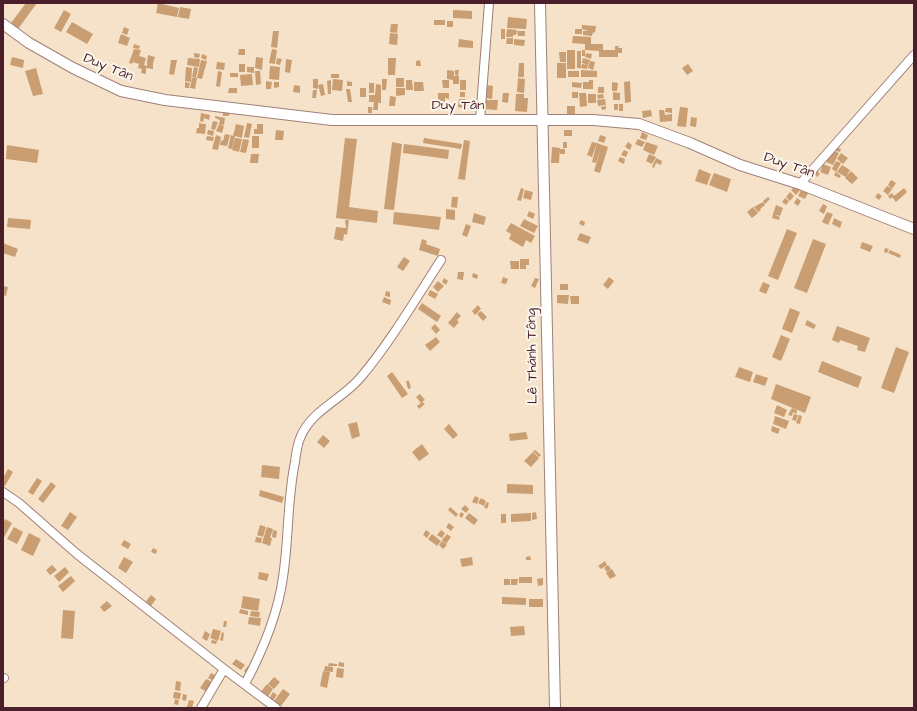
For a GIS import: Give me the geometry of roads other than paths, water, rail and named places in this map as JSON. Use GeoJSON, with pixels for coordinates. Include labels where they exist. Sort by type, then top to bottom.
{"type":"FeatureCollection","features":[{"type":"Feature","properties":{"kind":"street"},"geometry":{"type":"LineString","coordinates":[[480,120],[489,3]]}},
{"type":"Feature","properties":{"kind":"street","name":"Lê Thánh Tông"},"geometry":{"type":"LineString","coordinates":[[540,3],[555,708]]}},
{"type":"Feature","properties":{"kind":"street","name":"Duy Tân"},"geometry":{"type":"LineString","coordinates":[[3,24],[30,43],[67,65],[121,90],[165,100],[332,120],[593,120],[638,124],[690,143],[740,164],[800,184],[914,229]]}},
{"type":"Feature","properties":{"kind":"street"},"geometry":{"type":"LineString","coordinates":[[800,184],[914,55]]}},
{"type":"Feature","properties":{"kind":"street"},"geometry":{"type":"LineString","coordinates":[[245,684],[259,659],[278,602],[283,576],[291,480],[300,436],[307,424],[318,413],[342,395],[360,378],[380,353],[441,260]]}},
{"type":"Feature","properties":{"kind":"street"},"geometry":{"type":"LineString","coordinates":[[3,492],[19,503],[77,554],[276,708]]}},
{"type":"Feature","properties":{"kind":"street"},"geometry":{"type":"LineString","coordinates":[[200,708],[224,669]]}}]}
